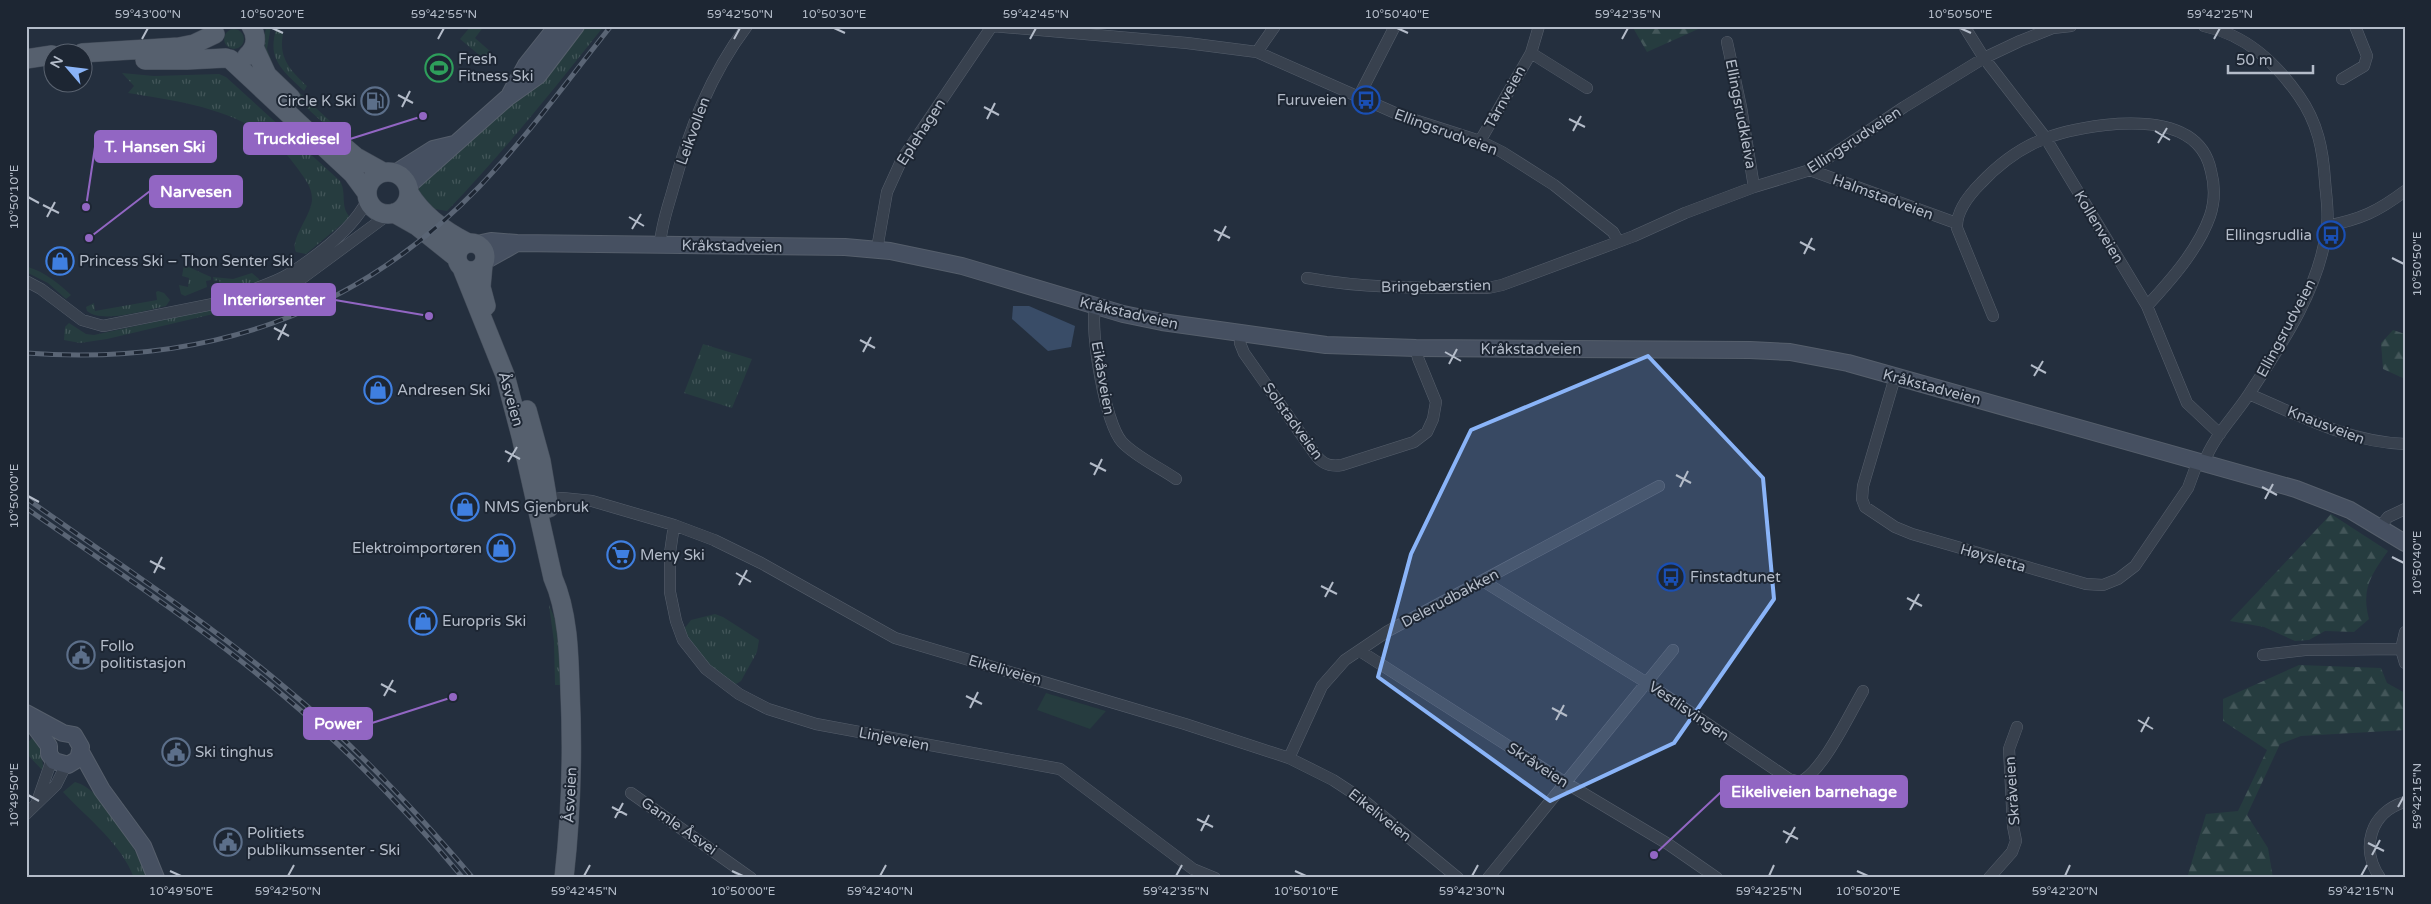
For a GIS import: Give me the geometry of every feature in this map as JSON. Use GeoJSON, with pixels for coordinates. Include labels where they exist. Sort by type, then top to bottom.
{"type":"FeatureCollection","features":[{"type":"Feature","properties":{"kind":"main road"},"geometry":{"type":"LineString","coordinates":[[507,98],[526,64],[557,26]]}},
{"type":"Feature","properties":{"kind":"main road"},"geometry":{"type":"LineString","coordinates":[[392,213],[405,206],[409,190],[454,144],[507,98],[538,76],[576,26]]}},
{"type":"Feature","properties":{"kind":"main road"},"geometry":{"type":"LineString","coordinates":[[92,53],[120,53],[145,48],[187,46],[216,29],[218,50],[353,174],[378,212],[392,213],[417,226],[470,271],[517,243]]}},
{"type":"Feature","properties":{"kind":"main road"},"geometry":{"type":"LineString","coordinates":[[120,53],[145,60],[228,58],[236,60],[247,56],[256,33]]}},
{"type":"Feature","properties":{"kind":"main road"},"geometry":{"type":"LineString","coordinates":[[256,33],[264,70],[278,87],[349,152],[403,178],[425,214],[449,233],[472,243],[485,252],[484,263]]}},
{"type":"Feature","properties":{"kind":"main road"},"geometry":{"type":"LineString","coordinates":[[26,59],[42,57]]}},
{"type":"Feature","properties":{"kind":"main road"},"geometry":{"type":"LineString","coordinates":[[367,196],[371,180],[433,149],[454,144]]}},
{"type":"Feature","properties":{"kind":"main road","name":"Kråkstadveien"},"geometry":{"type":"LineString","coordinates":[[472,243],[491,241],[877,249],[962,266],[1095,307],[1162,322],[1333,346],[1764,350],[1825,358],[2201,462],[2315,496],[2350,510],[2405,543]]}},
{"type":"Feature","properties":{"kind":"main road"},"geometry":{"type":"LineString","coordinates":[[459,263],[458,250],[472,243]]}},
{"type":"Feature","properties":{"kind":"main road","name":"Åsveien"},"geometry":{"type":"LineString","coordinates":[[459,263],[505,375],[542,501],[561,576],[560,594],[568,652],[572,729],[569,814],[564,878]]}},
{"type":"Feature","properties":{"kind":"main road","name":"Åsveien"},"geometry":{"type":"LineString","coordinates":[[484,263],[480,277],[483,298],[517,377],[536,442],[542,501]]}},
{"type":"Feature","properties":{"kind":"main road"},"geometry":{"type":"LineString","coordinates":[[26,714],[76,737],[80,743],[81,752],[102,790],[135,833],[149,858],[156,878]]}},
{"type":"Feature","properties":{"kind":"main road"},"geometry":{"type":"LineString","coordinates":[[26,714],[59,759],[102,790]]}},
{"type":"Feature","properties":{"kind":"main road"},"geometry":{"type":"LineString","coordinates":[[59,759],[54,737],[63,732]]}},
{"type":"Feature","properties":{"kind":"main road"},"geometry":{"type":"LineString","coordinates":[[59,759],[78,759],[81,752]]}},
{"type":"Feature","properties":{"kind":"street","name":"Leikvollen"},"geometry":{"type":"LineString","coordinates":[[660,245],[664,222],[690,131],[709,88],[731,49],[747,26]]}},
{"type":"Feature","properties":{"kind":"street","name":"Ellingsrudveien"},"geometry":{"type":"LineString","coordinates":[[992,26],[1187,43],[1257,52],[1402,116],[1480,142],[1502,152],[1554,185],[1613,232],[1618,241],[1754,187],[1810,170],[1874,127],[1984,58],[2053,28],[2071,26]]}},
{"type":"Feature","properties":{"kind":"street","name":"Eplehagen"},"geometry":{"type":"LineString","coordinates":[[877,249],[887,192],[902,159],[992,26]]}},
{"type":"Feature","properties":{"kind":"street"},"geometry":{"type":"LineString","coordinates":[[1257,52],[1275,26]]}},
{"type":"Feature","properties":{"kind":"street"},"geometry":{"type":"LineString","coordinates":[[1358,98],[1396,26]]}},
{"type":"Feature","properties":{"kind":"street","name":"Tårnveien"},"geometry":{"type":"LineString","coordinates":[[1480,142],[1530,53],[1539,26]]}},
{"type":"Feature","properties":{"kind":"street","name":"Kollenveien"},"geometry":{"type":"LineString","coordinates":[[1964,26],[1984,58],[2045,137],[2147,306],[2184,400],[2193,411],[2220,434]]}},
{"type":"Feature","properties":{"kind":"street","name":"Ellingsrudveien"},"geometry":{"type":"LineString","coordinates":[[2201,462],[2249,394],[2306,297],[2319,265],[2327,226],[2322,144],[2308,108],[2282,73],[2264,54],[2229,34],[2204,26]]}},
{"type":"Feature","properties":{"kind":"street"},"geometry":{"type":"LineString","coordinates":[[2342,79],[2364,66],[2367,56],[2355,26]]}},
{"type":"Feature","properties":{"kind":"street","name":"Ellingsrudkleiva"},"geometry":{"type":"LineString","coordinates":[[1727,42],[1741,107],[1754,187]]}},
{"type":"Feature","properties":{"kind":"street","name":"Tårnveien"},"geometry":{"type":"LineString","coordinates":[[1530,53],[1587,88]]}},
{"type":"Feature","properties":{"kind":"street"},"geometry":{"type":"LineString","coordinates":[[1993,316],[1961,243],[1956,223],[1967,200],[1994,170],[2015,153],[2045,137],[2085,128],[2134,122],[2161,125],[2185,134],[2203,149],[2210,166],[2215,188],[2210,216],[2190,252],[2167,284],[2147,306]]}},
{"type":"Feature","properties":{"kind":"street","name":"Halmstadveien"},"geometry":{"type":"LineString","coordinates":[[1810,170],[1956,223]]}},
{"type":"Feature","properties":{"kind":"street"},"geometry":{"type":"LineString","coordinates":[[2327,226],[2356,220],[2382,208],[2405,191]]}},
{"type":"Feature","properties":{"kind":"street"},"geometry":{"type":"LineString","coordinates":[[218,303],[289,274],[347,228],[362,210],[367,196]]}},
{"type":"Feature","properties":{"kind":"street"},"geometry":{"type":"LineString","coordinates":[[26,281],[41,289],[82,320],[103,326],[218,303],[242,302],[282,289],[316,269],[368,228],[392,213]]}},
{"type":"Feature","properties":{"kind":"street","name":"Bringebærstien"},"geometry":{"type":"LineString","coordinates":[[1307,278],[1368,287],[1488,288],[1502,285],[1618,241]]}},
{"type":"Feature","properties":{"kind":"street","name":"Eikåsveien"},"geometry":{"type":"LineString","coordinates":[[1095,307],[1097,352],[1109,417],[1114,429],[1127,446],[1176,479]]}},
{"type":"Feature","properties":{"kind":"street","name":"Solstadveien"},"geometry":{"type":"LineString","coordinates":[[1241,334],[1242,348],[1253,366],[1315,454],[1323,463],[1332,466],[1342,465],[1408,444],[1427,432],[1433,419],[1436,402],[1418,358],[1416,348]]}},
{"type":"Feature","properties":{"kind":"street","name":"Høysletta"},"geometry":{"type":"LineString","coordinates":[[1895,377],[1862,492],[1863,504],[1874,515],[1912,534],[2086,584],[2103,585],[2118,579],[2135,566],[2188,488],[2201,462]]}},
{"type":"Feature","properties":{"kind":"street","name":"Knausveien"},"geometry":{"type":"LineString","coordinates":[[2249,394],[2352,436],[2371,442],[2405,444]]}},
{"type":"Feature","properties":{"kind":"street","name":"Delerudbakken"},"geometry":{"type":"LineString","coordinates":[[1289,758],[1322,686],[1345,660],[1388,632],[1659,486]]}},
{"type":"Feature","properties":{"kind":"street","name":"Eikeliveien"},"geometry":{"type":"LineString","coordinates":[[542,501],[562,498],[592,501],[674,525],[714,540],[761,563],[895,638],[1176,721],[1289,758],[1333,780],[1362,799],[1458,878]]}},
{"type":"Feature","properties":{"kind":"street"},"geometry":{"type":"LineString","coordinates":[[2380,527],[2388,517],[2405,509]]}},
{"type":"Feature","properties":{"kind":"street","name":"Linjeveien"},"geometry":{"type":"LineString","coordinates":[[674,525],[670,553],[670,592],[676,620],[683,640],[706,669],[739,694],[768,709],[816,724],[1060,769],[1193,869],[1215,878]]}},
{"type":"Feature","properties":{"kind":"street","name":"Vestlisvingen"},"geometry":{"type":"LineString","coordinates":[[1483,581],[1647,683],[1789,779],[1800,782],[1809,778],[1828,751],[1863,691]]}},
{"type":"Feature","properties":{"kind":"street"},"geometry":{"type":"LineString","coordinates":[[2405,632],[2401,649],[2405,663]]}},
{"type":"Feature","properties":{"kind":"street"},"geometry":{"type":"LineString","coordinates":[[2263,655],[2305,650],[2401,649]]}},
{"type":"Feature","properties":{"kind":"street"},"geometry":{"type":"LineString","coordinates":[[1488,878],[1673,650]]}},
{"type":"Feature","properties":{"kind":"street","name":"Skråveien"},"geometry":{"type":"LineString","coordinates":[[1360,651],[1566,783],[1668,844],[1717,878]]}},
{"type":"Feature","properties":{"kind":"street","name":"Skråveien"},"geometry":{"type":"LineString","coordinates":[[1989,878],[2012,852],[2016,840],[2013,826],[2009,749],[2017,727]]}},
{"type":"Feature","properties":{"kind":"street"},"geometry":{"type":"LineString","coordinates":[[26,814],[36,804],[59,759]]}},
{"type":"Feature","properties":{"kind":"street","name":"Gamle Åsvei"},"geometry":{"type":"LineString","coordinates":[[632,793],[751,878]]}},
{"type":"Feature","properties":{"kind":"street"},"geometry":{"type":"LineString","coordinates":[[2380,878],[2370,859],[2369,848],[2372,833],[2380,818],[2388,810],[2405,802]]}},
{"type":"Feature","properties":{"kind":"highlighted area"},"geometry":{"type":"Polygon","coordinates":[[[1648,356],[1763,478],[1774,599],[1674,743],[1550,801],[1378,677],[1411,554],[1471,430],[1648,356]]]}},
{"type":"Feature","properties":{"kind":"green space"},"geometry":{"type":"Polygon","coordinates":[[[267,26],[271,26],[267,49],[275,70],[359,148],[350,146],[307,108],[278,76],[268,59],[264,42],[267,26]]]}},
{"type":"Feature","properties":{"kind":"green space"},"geometry":{"type":"Polygon","coordinates":[[[471,26],[484,26],[475,38],[491,52],[484,59],[460,39],[471,26]]]}},
{"type":"Feature","properties":{"kind":"green space"},"geometry":{"type":"Polygon","coordinates":[[[576,26],[604,26],[508,144],[447,211],[435,209],[435,213],[418,192],[417,179],[576,26]]]}},
{"type":"Feature","properties":{"kind":"green space"},"geometry":{"type":"Polygon","coordinates":[[[1632,26],[1705,26],[1647,52],[1632,26]]]}},
{"type":"Feature","properties":{"kind":"green space"},"geometry":{"type":"Polygon","coordinates":[[[277,27],[283,34],[282,50],[284,57],[291,69],[307,86],[304,91],[283,70],[275,56],[273,48],[277,27]]]}},
{"type":"Feature","properties":{"kind":"green space"},"geometry":{"type":"Polygon","coordinates":[[[230,29],[238,29],[244,35],[244,43],[238,49],[230,49],[224,43],[224,35],[230,29]]]}},
{"type":"Feature","properties":{"kind":"green space"},"geometry":{"type":"Polygon","coordinates":[[[122,73],[154,76],[219,74],[226,77],[340,181],[346,212],[349,216],[348,219],[306,254],[296,252],[296,241],[309,212],[312,195],[306,180],[282,150],[264,134],[222,113],[176,101],[128,93],[134,86],[122,73]]]}},
{"type":"Feature","properties":{"kind":"green space"},"geometry":{"type":"Polygon","coordinates":[[[26,255],[28,267],[51,278],[71,295],[66,299],[48,283],[26,272],[26,255]]]}},
{"type":"Feature","properties":{"kind":"green space"},"geometry":{"type":"Polygon","coordinates":[[[184,265],[211,277],[211,280],[206,281],[207,287],[185,296],[181,294],[179,285],[188,287],[189,278],[182,276],[184,265]]]}},
{"type":"Feature","properties":{"kind":"green space"},"geometry":{"type":"Polygon","coordinates":[[[252,273],[259,279],[259,282],[221,286],[219,280],[214,281],[213,277],[233,279],[252,273]]]}},
{"type":"Feature","properties":{"kind":"green space"},"geometry":{"type":"Polygon","coordinates":[[[156,292],[164,293],[170,300],[166,306],[114,316],[94,315],[87,311],[86,307],[94,303],[95,311],[157,300],[156,292]]]}},
{"type":"Feature","properties":{"kind":"green space"},"geometry":{"type":"Polygon","coordinates":[[[223,307],[243,307],[107,339],[80,343],[64,340],[65,327],[69,323],[86,334],[94,335],[223,307]]]}},
{"type":"Feature","properties":{"kind":"green space"},"geometry":{"type":"Polygon","coordinates":[[[2393,330],[2405,334],[2405,379],[2383,369],[2381,343],[2393,330]]]}},
{"type":"Feature","properties":{"kind":"green space"},"geometry":{"type":"Polygon","coordinates":[[[703,344],[752,359],[732,408],[684,393],[703,344]]]}},
{"type":"Feature","properties":{"kind":"green space"},"geometry":{"type":"Polygon","coordinates":[[[2331,514],[2388,551],[2372,575],[2369,583],[2366,599],[2369,619],[2354,632],[2325,631],[2309,640],[2295,641],[2264,627],[2230,621],[2331,514]]]}},
{"type":"Feature","properties":{"kind":"green space"},"geometry":{"type":"Polygon","coordinates":[[[549,605],[560,631],[563,688],[560,685],[555,685],[554,642],[549,605]]]}},
{"type":"Feature","properties":{"kind":"green space"},"geometry":{"type":"Polygon","coordinates":[[[715,614],[759,640],[757,652],[741,681],[736,684],[728,681],[713,670],[693,645],[684,629],[691,620],[715,614]]]}},
{"type":"Feature","properties":{"kind":"green space"},"geometry":{"type":"Polygon","coordinates":[[[2299,665],[2381,668],[2387,683],[2405,693],[2405,730],[2301,736],[2280,744],[2247,815],[2268,848],[2273,878],[2187,878],[2206,814],[2238,811],[2267,750],[2223,721],[2223,699],[2299,665]]]}},
{"type":"Feature","properties":{"kind":"green space"},"geometry":{"type":"Polygon","coordinates":[[[1046,693],[1106,711],[1090,729],[1037,710],[1046,693]]]}},
{"type":"Feature","properties":{"kind":"green space"},"geometry":{"type":"Polygon","coordinates":[[[32,738],[40,744],[44,772],[26,753],[26,745],[32,738]]]}},
{"type":"Feature","properties":{"kind":"green space"},"geometry":{"type":"Polygon","coordinates":[[[75,782],[98,796],[118,822],[136,852],[147,878],[134,878],[121,854],[103,832],[63,792],[75,782]]]}},
{"type":"Feature","properties":{"kind":"water"},"geometry":{"type":"Polygon","coordinates":[[[1013,306],[1029,306],[1075,326],[1071,347],[1048,351],[1012,319],[1013,306]]]}},
{"type":"Feature","properties":{"kind":"railway"},"geometry":{"type":"LineString","coordinates":[[26,353],[91,355],[154,351],[215,340],[272,323],[328,300],[381,269],[431,232],[479,187],[531,128],[611,26]]}},
{"type":"Feature","properties":{"kind":"railway"},"geometry":{"type":"LineString","coordinates":[[26,498],[225,639],[313,711],[385,780],[473,878]]}},
{"type":"Feature","properties":{"kind":"railway"},"geometry":{"type":"LineString","coordinates":[[26,508],[125,576],[223,647],[285,697],[333,739],[378,784],[422,830],[463,878]]}},
{"type":"Feature","properties":{"kind":"place","name":"Fresh Fitness Ski"},"geometry":{"type":"Point","coordinates":[439,68]}},
{"type":"Feature","properties":{"kind":"place","name":"Furuveien"},"geometry":{"type":"Point","coordinates":[1366,100]}},
{"type":"Feature","properties":{"kind":"place","name":"Circle K Ski"},"geometry":{"type":"Point","coordinates":[375,101]}},
{"type":"Feature","properties":{"kind":"place","name":"Truckdiesel"},"geometry":{"type":"Point","coordinates":[423,116]}},
{"type":"Feature","properties":{"kind":"place","name":"T. Hansen Ski"},"geometry":{"type":"Point","coordinates":[86,207]}},
{"type":"Feature","properties":{"kind":"place","name":"Ellingsrudlia"},"geometry":{"type":"Point","coordinates":[2331,235]}},
{"type":"Feature","properties":{"kind":"place","name":"Narvesen"},"geometry":{"type":"Point","coordinates":[89,238]}},
{"type":"Feature","properties":{"kind":"place","name":"Princess Ski – Thon Senter Ski"},"geometry":{"type":"Point","coordinates":[60,261]}},
{"type":"Feature","properties":{"kind":"place","name":"Interiørsenter"},"geometry":{"type":"Point","coordinates":[429,316]}},
{"type":"Feature","properties":{"kind":"place","name":"Andresen Ski"},"geometry":{"type":"Point","coordinates":[378,390]}},
{"type":"Feature","properties":{"kind":"place","name":"NMS Gjenbruk"},"geometry":{"type":"Point","coordinates":[465,507]}},
{"type":"Feature","properties":{"kind":"place","name":"Elektroimportøren"},"geometry":{"type":"Point","coordinates":[501,548]}},
{"type":"Feature","properties":{"kind":"place","name":"Meny Ski"},"geometry":{"type":"Point","coordinates":[621,555]}},
{"type":"Feature","properties":{"kind":"place","name":"Finstadtunet"},"geometry":{"type":"Point","coordinates":[1671,577]}},
{"type":"Feature","properties":{"kind":"place","name":"Europris Ski"},"geometry":{"type":"Point","coordinates":[423,621]}},
{"type":"Feature","properties":{"kind":"place","name":"Follo politistasjon"},"geometry":{"type":"Point","coordinates":[81,655]}},
{"type":"Feature","properties":{"kind":"place","name":"Power"},"geometry":{"type":"Point","coordinates":[453,697]}},
{"type":"Feature","properties":{"kind":"place","name":"Ski tinghus"},"geometry":{"type":"Point","coordinates":[176,752]}},
{"type":"Feature","properties":{"kind":"place","name":"Politiets publikumssenter - Ski"},"geometry":{"type":"Point","coordinates":[228,842]}},
{"type":"Feature","properties":{"kind":"place","name":"Eikeliveien barnehage"},"geometry":{"type":"Point","coordinates":[1654,855]}}]}
